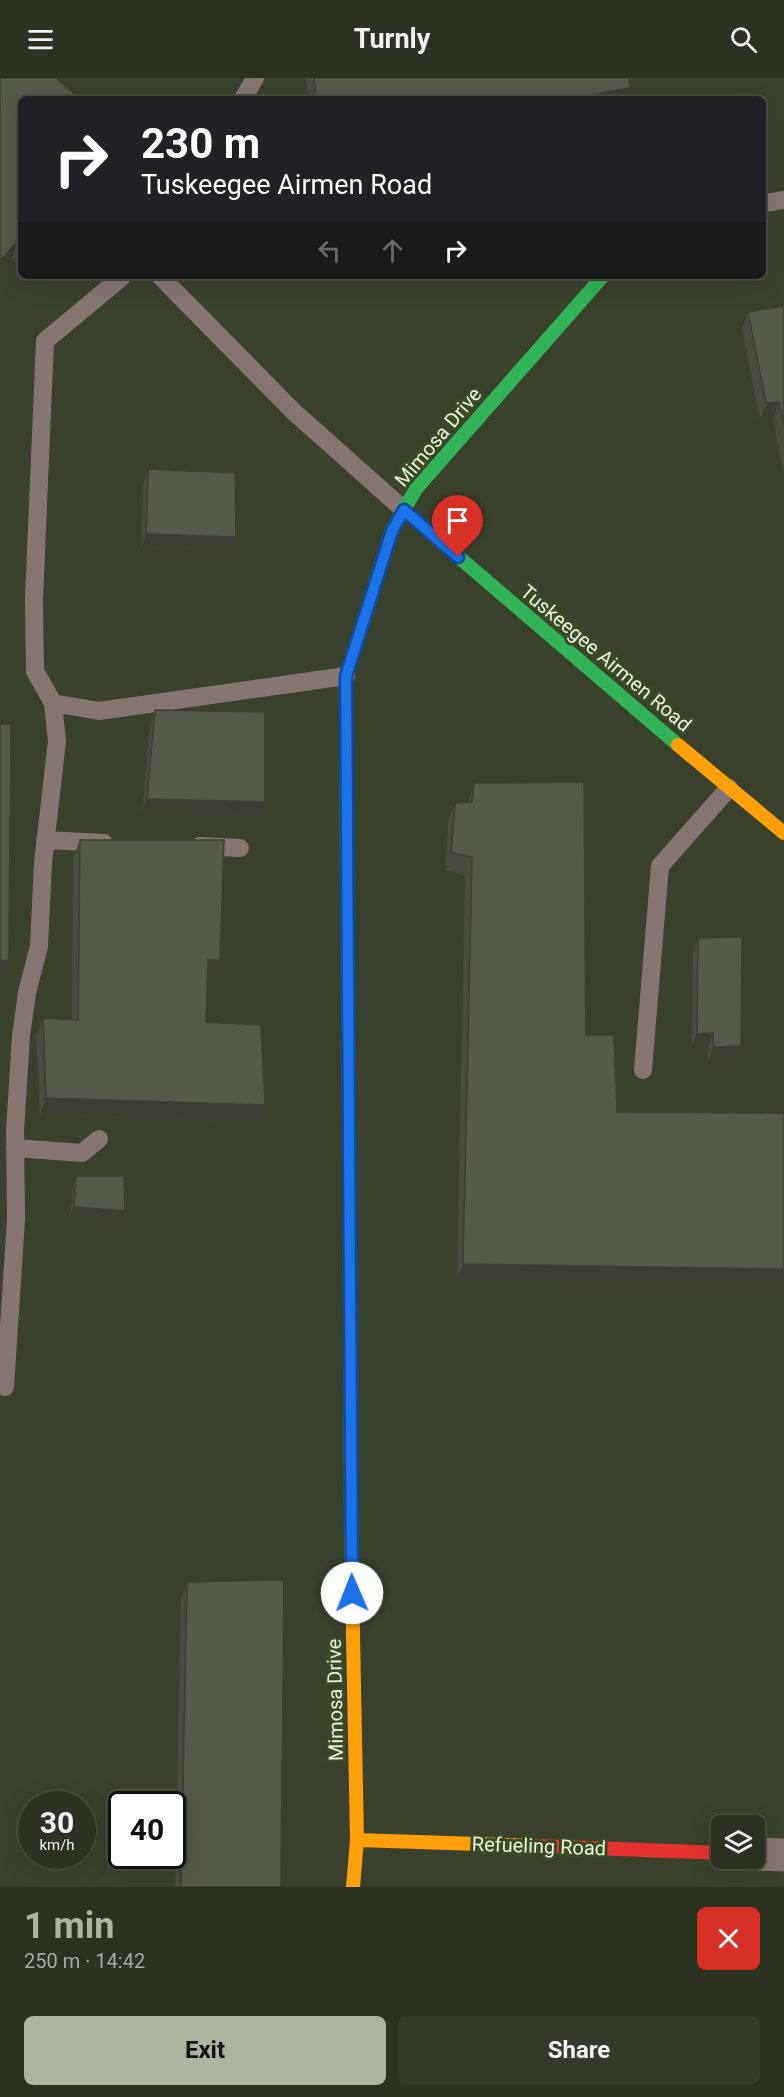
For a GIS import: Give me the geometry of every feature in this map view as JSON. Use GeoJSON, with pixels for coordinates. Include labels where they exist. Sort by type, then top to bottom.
{"type":"FeatureCollection","features":[{"type":"Feature","properties":{"kind":"street","name":"Mimosa Drive"},"geometry":{"type":"LineString","coordinates":[[353,1887],[357,1840],[351,1548],[346,676],[392,531],[416,489],[600,279]]}},
{"type":"Feature","properties":{"kind":"street","name":"Tuskeegee Airmen Road"},"geometry":{"type":"LineString","coordinates":[[404,510],[784,833]]}},
{"type":"Feature","properties":{"kind":"street","name":"Refueling Road"},"geometry":{"type":"LineString","coordinates":[[357,1840],[711,1853]]}},
{"type":"Feature","properties":{"kind":"street"},"geometry":{"type":"LineString","coordinates":[[765,1854],[784,1855]]}},
{"type":"Feature","properties":{"kind":"lane"},"geometry":{"type":"LineString","coordinates":[[245,96],[255,78]]}},
{"type":"Feature","properties":{"kind":"lane"},"geometry":{"type":"LineString","coordinates":[[766,203],[784,200]]}},
{"type":"Feature","properties":{"kind":"lane"},"geometry":{"type":"LineString","coordinates":[[5,1387],[16,1220],[15,1148],[21,1036],[27,993],[39,946],[45,840],[57,741],[53,703],[35,671],[34,599],[45,341],[119,279]]}},
{"type":"Feature","properties":{"kind":"lane"},"geometry":{"type":"LineString","coordinates":[[163,279],[293,411],[404,510]]}},
{"type":"Feature","properties":{"kind":"lane"},"geometry":{"type":"LineString","coordinates":[[53,703],[99,711],[346,676]]}},
{"type":"Feature","properties":{"kind":"lane"},"geometry":{"type":"LineString","coordinates":[[643,1070],[660,866],[729,788]]}},
{"type":"Feature","properties":{"kind":"lane"},"geometry":{"type":"LineString","coordinates":[[45,840],[125,843]]}},
{"type":"Feature","properties":{"kind":"lane"},"geometry":{"type":"LineString","coordinates":[[183,846],[240,848]]}},
{"type":"Feature","properties":{"kind":"lane"},"geometry":{"type":"LineString","coordinates":[[15,1148],[82,1154],[99,1139]]}},
{"type":"Feature","properties":{"kind":"building"},"geometry":{"type":"Polygon","coordinates":[[[0,78],[56,78],[77,96],[18,96],[18,243],[0,261],[0,78]]]}},
{"type":"Feature","properties":{"kind":"building"},"geometry":{"type":"Polygon","coordinates":[[[314,78],[629,78],[630,88],[584,96],[316,96],[314,78]]]}},
{"type":"Feature","properties":{"kind":"building"},"geometry":{"type":"Polygon","coordinates":[[[784,306],[784,426],[779,402],[766,403],[748,312],[784,306]]]}},
{"type":"Feature","properties":{"kind":"building"},"geometry":{"type":"Polygon","coordinates":[[[148,469],[235,473],[236,537],[146,534],[148,469]]]}},
{"type":"Feature","properties":{"kind":"building"},"geometry":{"type":"Polygon","coordinates":[[[155,710],[265,712],[265,802],[147,799],[155,710]]]}},
{"type":"Feature","properties":{"kind":"building"},"geometry":{"type":"Polygon","coordinates":[[[0,724],[11,724],[9,960],[0,961],[0,724]]]}},
{"type":"Feature","properties":{"kind":"building"},"geometry":{"type":"Polygon","coordinates":[[[584,782],[586,1035],[614,1035],[617,1112],[784,1113],[784,1269],[463,1264],[472,857],[451,853],[455,803],[472,802],[474,783],[584,782]]]}},
{"type":"Feature","properties":{"kind":"building"},"geometry":{"type":"Polygon","coordinates":[[[80,840],[224,840],[220,960],[208,960],[206,1022],[261,1025],[265,1105],[46,1098],[43,1018],[78,1020],[80,840]]]}},
{"type":"Feature","properties":{"kind":"building"},"geometry":{"type":"Polygon","coordinates":[[[742,937],[741,1046],[713,1047],[713,1033],[697,1034],[698,938],[742,937]]]}},
{"type":"Feature","properties":{"kind":"building"},"geometry":{"type":"Polygon","coordinates":[[[76,1176],[124,1176],[125,1211],[74,1207],[76,1176]]]}},
{"type":"Feature","properties":{"kind":"building"},"geometry":{"type":"Polygon","coordinates":[[[284,1580],[281,1887],[181,1887],[181,1869],[186,1869],[186,1791],[183,1791],[187,1582],[284,1580]]]}},
{"type":"Feature","properties":{"kind":"traffic: fast"},"geometry":{"type":"LineString","coordinates":[[375,584],[392,530],[416,489],[600,279]]}},
{"type":"Feature","properties":{"kind":"traffic: fast"},"geometry":{"type":"LineString","coordinates":[[404,510],[678,745]]}},
{"type":"Feature","properties":{"kind":"traffic: fast"},"geometry":{"type":"LineString","coordinates":[[349,1122],[351,1531]]}},
{"type":"Feature","properties":{"kind":"traffic: slow"},"geometry":{"type":"LineString","coordinates":[[347,897],[346,676],[375,584]]}},
{"type":"Feature","properties":{"kind":"traffic: slow"},"geometry":{"type":"LineString","coordinates":[[678,745],[784,833]]}},
{"type":"Feature","properties":{"kind":"traffic: slow"},"geometry":{"type":"LineString","coordinates":[[351,1531],[357,1840],[353,1887]]}},
{"type":"Feature","properties":{"kind":"traffic: slow"},"geometry":{"type":"LineString","coordinates":[[357,1840],[539,1846]]}},
{"type":"Feature","properties":{"kind":"traffic: jam"},"geometry":{"type":"LineString","coordinates":[[347,897],[349,1122]]}},
{"type":"Feature","properties":{"kind":"traffic: jam"},"geometry":{"type":"LineString","coordinates":[[539,1846],[711,1853]]}},
{"type":"Feature","properties":{"kind":"route"},"geometry":{"type":"LineString","coordinates":[[352,1593],[346,676],[392,531],[404,510],[458,557]]}}]}
